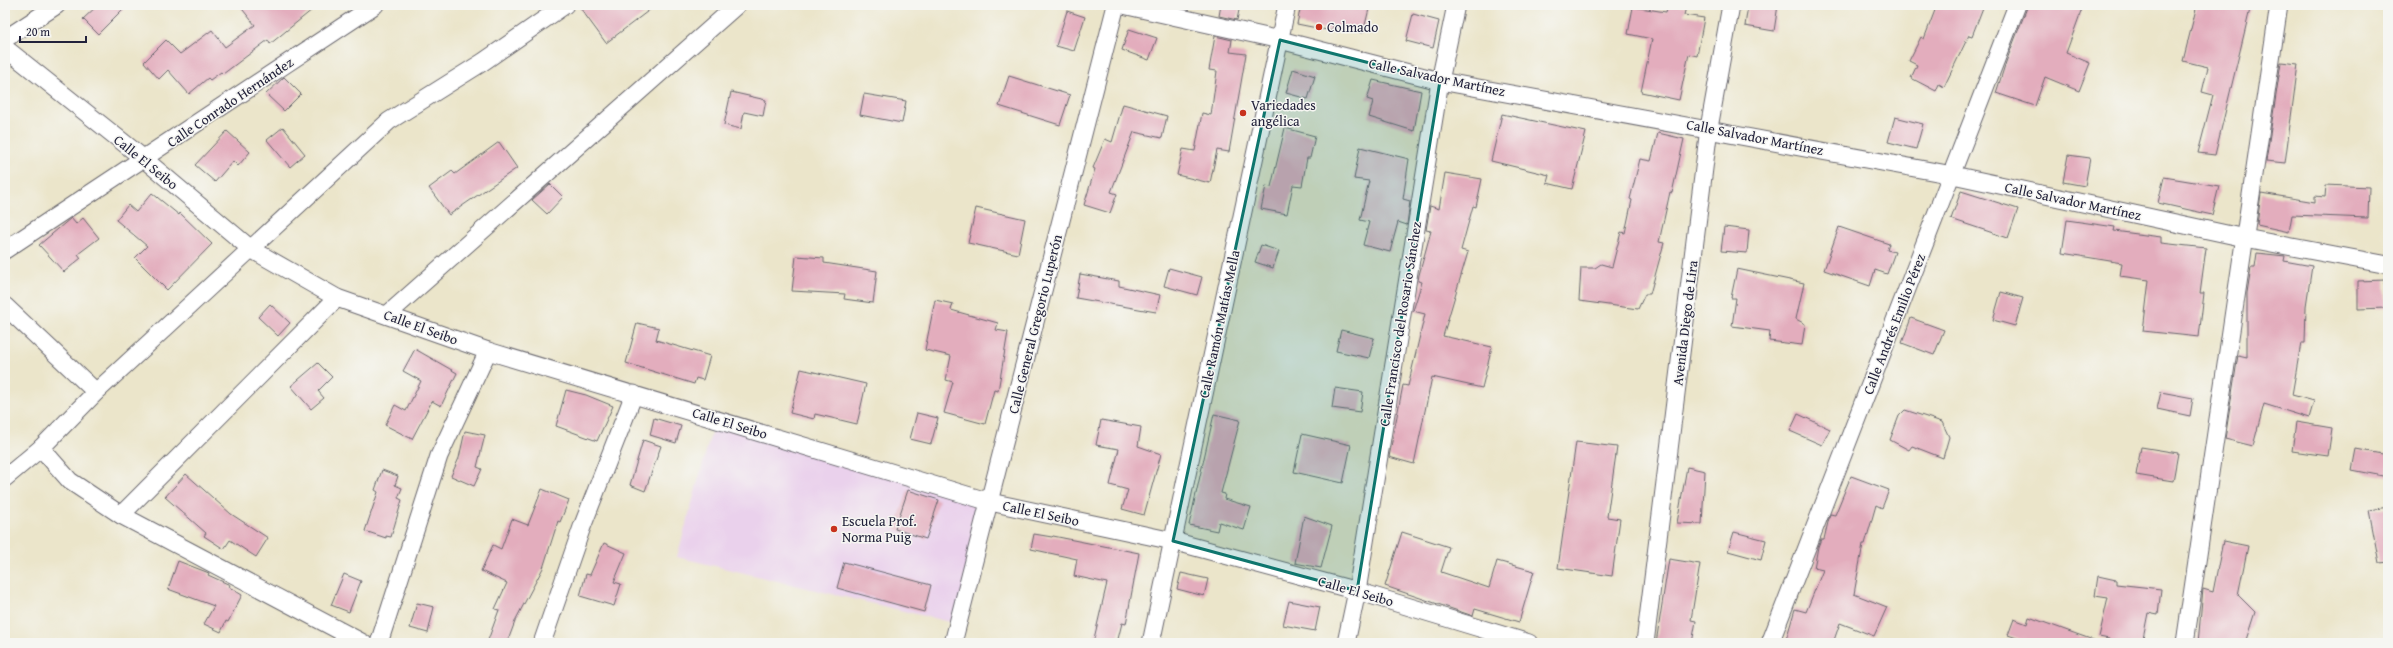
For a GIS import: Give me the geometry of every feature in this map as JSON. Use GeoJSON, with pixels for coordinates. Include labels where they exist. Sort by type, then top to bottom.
{"type":"FeatureCollection","features":[{"type":"Feature","properties":{"kind":"street"},"geometry":{"type":"LineString","coordinates":[[5,39],[57,5]]}},
{"type":"Feature","properties":{"kind":"street","name":"Calle Conrado Hernández"},"geometry":{"type":"LineString","coordinates":[[5,250],[144,160],[375,5]]}},
{"type":"Feature","properties":{"kind":"street"},"geometry":{"type":"LineString","coordinates":[[5,478],[41,448],[96,392],[389,121],[483,62],[565,5]]}},
{"type":"Feature","properties":{"kind":"street"},"geometry":{"type":"LineString","coordinates":[[387,315],[737,5]]}},
{"type":"Feature","properties":{"kind":"street","name":"Calle General Gregorio Luperón"},"geometry":{"type":"LineString","coordinates":[[953,643],[1116,5]]}},
{"type":"Feature","properties":{"kind":"street","name":"Calle Salvador Martínez"},"geometry":{"type":"LineString","coordinates":[[1123,5],[1280,40],[1440,80],[1709,128],[1952,175],[2245,238],[2388,265]]}},
{"type":"Feature","properties":{"kind":"street","name":"Calle Ramón Matías Mella"},"geometry":{"type":"LineString","coordinates":[[1151,643],[1287,5]]}},
{"type":"Feature","properties":{"kind":"street","name":"Calle Francisco del Rosario Sánchez"},"geometry":{"type":"LineString","coordinates":[[1346,643],[1357,591],[1440,80],[1456,5]]}},
{"type":"Feature","properties":{"kind":"street","name":"Avenida Diego de Lira"},"geometry":{"type":"LineString","coordinates":[[1645,643],[1709,128],[1731,5]]}},
{"type":"Feature","properties":{"kind":"street","name":"Calle Andrés Emilio Pérez"},"geometry":{"type":"LineString","coordinates":[[1770,643],[1952,175],[2016,5]]}},
{"type":"Feature","properties":{"kind":"street"},"geometry":{"type":"LineString","coordinates":[[2185,643],[2278,5]]}},
{"type":"Feature","properties":{"kind":"street","name":"Calle El Seibo"},"geometry":{"type":"LineString","coordinates":[[5,48],[144,160],[251,249],[337,298],[488,352],[634,394],[990,502],[1173,541],[1357,591],[1529,643]]}},
{"type":"Feature","properties":{"kind":"street"},"geometry":{"type":"LineString","coordinates":[[121,515],[337,298]]}},
{"type":"Feature","properties":{"kind":"street"},"geometry":{"type":"LineString","coordinates":[[5,306],[96,392]]}},
{"type":"Feature","properties":{"kind":"street"},"geometry":{"type":"LineString","coordinates":[[379,643],[439,456],[488,352]]}},
{"type":"Feature","properties":{"kind":"street"},"geometry":{"type":"LineString","coordinates":[[542,643],[582,527],[634,394]]}},
{"type":"Feature","properties":{"kind":"street"},"geometry":{"type":"LineString","coordinates":[[41,448],[70,481],[121,515],[363,643]]}},
{"type":"Feature","properties":{"kind":"highlighted area"},"geometry":{"type":"Polygon","coordinates":[[[1280,40],[1440,81],[1357,591],[1173,541],[1280,40]]]}},
{"type":"Feature","properties":{"kind":"shaded area","name":"Escuela Prof. Norma Puig"},"geometry":{"type":"Polygon","coordinates":[[[715,419],[990,502],[958,624],[677,557],[715,419]]]}},
{"type":"Feature","properties":{"kind":"building"},"geometry":{"type":"Polygon","coordinates":[[[98,5],[127,5],[98,34],[83,19],[98,5]]]}},
{"type":"Feature","properties":{"kind":"building"},"geometry":{"type":"Polygon","coordinates":[[[239,5],[318,5],[270,44],[268,40],[223,74],[221,72],[210,80],[208,78],[189,94],[168,70],[159,79],[144,62],[166,40],[180,54],[212,30],[225,47],[255,25],[239,5]]]}},
{"type":"Feature","properties":{"kind":"building"},"geometry":{"type":"Polygon","coordinates":[[[578,5],[656,5],[606,43],[578,5]]]}},
{"type":"Feature","properties":{"kind":"building"},"geometry":{"type":"Polygon","coordinates":[[[1221,5],[1240,5],[1237,20],[1219,16],[1221,5]]]}},
{"type":"Feature","properties":{"kind":"building"},"geometry":{"type":"Polygon","coordinates":[[[1301,5],[1370,5],[1363,33],[1333,26],[1332,31],[1297,24],[1301,5]]]}},
{"type":"Feature","properties":{"kind":"building"},"geometry":{"type":"Polygon","coordinates":[[[1668,5],[1686,7],[1684,15],[1704,18],[1697,56],[1689,54],[1679,100],[1641,92],[1652,39],[1628,34],[1633,7],[1666,12],[1668,5]]]}},
{"type":"Feature","properties":{"kind":"building"},"geometry":{"type":"Polygon","coordinates":[[[1748,5],[1778,5],[1774,31],[1745,26],[1748,5]]]}},
{"type":"Feature","properties":{"kind":"building"},"geometry":{"type":"Polygon","coordinates":[[[1937,5],[1984,5],[1972,36],[1969,35],[1944,87],[1939,84],[1936,91],[1911,78],[1917,65],[1909,61],[1921,37],[1924,39],[1937,5]]]}},
{"type":"Feature","properties":{"kind":"building"},"geometry":{"type":"Polygon","coordinates":[[[2028,5],[2070,5],[2082,9],[2066,53],[2090,63],[2079,91],[2045,77],[2035,106],[1996,93],[2028,5]]]}},
{"type":"Feature","properties":{"kind":"building"},"geometry":{"type":"Polygon","coordinates":[[[2197,5],[2251,5],[2215,155],[2198,153],[2213,95],[2202,92],[2208,67],[2183,61],[2197,5]]]}},
{"type":"Feature","properties":{"kind":"building"},"geometry":{"type":"Polygon","coordinates":[[[1067,11],[1085,17],[1074,51],[1056,46],[1067,11]]]}},
{"type":"Feature","properties":{"kind":"building"},"geometry":{"type":"Polygon","coordinates":[[[1413,14],[1439,21],[1433,48],[1406,41],[1413,14]]]}},
{"type":"Feature","properties":{"kind":"building"},"geometry":{"type":"Polygon","coordinates":[[[1129,29],[1157,38],[1149,60],[1122,50],[1129,29]]]}},
{"type":"Feature","properties":{"kind":"building"},"geometry":{"type":"Polygon","coordinates":[[[1215,36],[1232,40],[1230,52],[1246,54],[1229,152],[1217,150],[1210,183],[1177,175],[1183,149],[1195,151],[1202,113],[1211,115],[1217,71],[1209,70],[1215,36]]]}},
{"type":"Feature","properties":{"kind":"building"},"geometry":{"type":"Polygon","coordinates":[[[2281,62],[2298,64],[2285,163],[2266,161],[2281,62]]]}},
{"type":"Feature","properties":{"kind":"building"},"geometry":{"type":"Polygon","coordinates":[[[1293,69],[1315,76],[1308,99],[1286,93],[1293,69]]]}},
{"type":"Feature","properties":{"kind":"building"},"geometry":{"type":"Polygon","coordinates":[[[1009,76],[1070,95],[1060,125],[999,106],[1009,76]]]}},
{"type":"Feature","properties":{"kind":"building"},"geometry":{"type":"Polygon","coordinates":[[[284,77],[301,94],[284,111],[266,94],[284,77]]]}},
{"type":"Feature","properties":{"kind":"building"},"geometry":{"type":"Polygon","coordinates":[[[1373,80],[1421,91],[1414,131],[1369,117],[1373,101],[1367,99],[1373,80]]]}},
{"type":"Feature","properties":{"kind":"building"},"geometry":{"type":"Polygon","coordinates":[[[731,92],[766,100],[763,116],[744,112],[741,129],[724,125],[731,92]]]}},
{"type":"Feature","properties":{"kind":"building"},"geometry":{"type":"Polygon","coordinates":[[[864,94],[906,101],[902,123],[860,115],[864,94]]]}},
{"type":"Feature","properties":{"kind":"building"},"geometry":{"type":"Polygon","coordinates":[[[1123,104],[1167,116],[1162,138],[1134,132],[1111,192],[1117,194],[1110,213],[1084,205],[1095,169],[1093,168],[1105,139],[1112,142],[1123,104]]]}},
{"type":"Feature","properties":{"kind":"building"},"geometry":{"type":"Polygon","coordinates":[[[1502,114],[1586,132],[1572,189],[1547,183],[1549,175],[1491,161],[1502,114]]]}},
{"type":"Feature","properties":{"kind":"building"},"geometry":{"type":"Polygon","coordinates":[[[1895,117],[1923,124],[1916,149],[1888,142],[1895,117]]]}},
{"type":"Feature","properties":{"kind":"building"},"geometry":{"type":"Polygon","coordinates":[[[283,127],[305,154],[290,167],[267,140],[283,127]]]}},
{"type":"Feature","properties":{"kind":"building"},"geometry":{"type":"Polygon","coordinates":[[[1285,128],[1315,136],[1310,158],[1307,158],[1302,186],[1293,185],[1287,214],[1261,209],[1266,186],[1271,187],[1285,128]]]}},
{"type":"Feature","properties":{"kind":"building"},"geometry":{"type":"Polygon","coordinates":[[[227,131],[250,152],[238,166],[233,161],[215,182],[195,165],[227,131]]]}},
{"type":"Feature","properties":{"kind":"building"},"geometry":{"type":"Polygon","coordinates":[[[1658,133],[1684,139],[1659,242],[1664,243],[1650,294],[1645,294],[1638,309],[1579,301],[1581,268],[1595,268],[1601,264],[1612,267],[1621,232],[1625,233],[1632,200],[1630,199],[1640,159],[1651,161],[1658,133]]]}},
{"type":"Feature","properties":{"kind":"building"},"geometry":{"type":"Polygon","coordinates":[[[499,142],[517,168],[449,215],[429,188],[452,171],[455,174],[499,142]]]}},
{"type":"Feature","properties":{"kind":"building"},"geometry":{"type":"Polygon","coordinates":[[[1360,147],[1409,159],[1403,199],[1410,201],[1407,225],[1398,222],[1390,252],[1363,245],[1369,222],[1360,220],[1369,181],[1354,179],[1360,147]]]}},
{"type":"Feature","properties":{"kind":"building"},"geometry":{"type":"Polygon","coordinates":[[[2068,155],[2090,158],[2085,186],[2063,182],[2068,155]]]}},
{"type":"Feature","properties":{"kind":"building"},"geometry":{"type":"Polygon","coordinates":[[[1445,173],[1482,179],[1476,207],[1473,206],[1461,250],[1468,252],[1443,336],[1492,347],[1482,388],[1432,377],[1414,464],[1389,457],[1403,385],[1408,386],[1425,314],[1413,311],[1422,282],[1418,281],[1419,275],[1431,231],[1426,230],[1430,206],[1439,209],[1445,173]]]}},
{"type":"Feature","properties":{"kind":"building"},"geometry":{"type":"Polygon","coordinates":[[[2164,177],[2219,186],[2212,215],[2158,203],[2164,177]]]}},
{"type":"Feature","properties":{"kind":"building"},"geometry":{"type":"Polygon","coordinates":[[[550,184],[563,197],[547,214],[532,200],[550,184]]]}},
{"type":"Feature","properties":{"kind":"building"},"geometry":{"type":"Polygon","coordinates":[[[2326,185],[2369,187],[2368,218],[2292,215],[2289,232],[2257,225],[2261,193],[2315,202],[2315,196],[2325,197],[2326,185]]]}},
{"type":"Feature","properties":{"kind":"building"},"geometry":{"type":"Polygon","coordinates":[[[1961,191],[2018,209],[2008,238],[1951,219],[1961,191]]]}},
{"type":"Feature","properties":{"kind":"building"},"geometry":{"type":"Polygon","coordinates":[[[152,193],[179,215],[180,213],[212,244],[167,290],[135,258],[147,246],[116,220],[128,205],[136,212],[152,193]]]}},
{"type":"Feature","properties":{"kind":"building"},"geometry":{"type":"Polygon","coordinates":[[[976,208],[1025,219],[1018,254],[968,243],[976,208]]]}},
{"type":"Feature","properties":{"kind":"building"},"geometry":{"type":"Polygon","coordinates":[[[71,218],[76,224],[83,218],[99,238],[78,254],[81,258],[64,272],[39,245],[71,218]]]}},
{"type":"Feature","properties":{"kind":"building"},"geometry":{"type":"Polygon","coordinates":[[[2067,220],[2115,227],[2114,231],[2161,237],[2161,243],[2206,248],[2200,293],[2204,293],[2199,337],[2143,331],[2149,280],[2120,276],[2122,263],[2062,253],[2067,220]]]}},
{"type":"Feature","properties":{"kind":"building"},"geometry":{"type":"Polygon","coordinates":[[[1724,227],[1749,230],[1747,253],[1721,251],[1724,227]]]}},
{"type":"Feature","properties":{"kind":"building"},"geometry":{"type":"Polygon","coordinates":[[[1839,227],[1889,244],[1887,250],[1895,252],[1887,274],[1875,270],[1870,286],[1824,270],[1839,227]]]}},
{"type":"Feature","properties":{"kind":"building"},"geometry":{"type":"Polygon","coordinates":[[[1261,245],[1279,251],[1273,268],[1255,262],[1261,245]]]}},
{"type":"Feature","properties":{"kind":"building"},"geometry":{"type":"Polygon","coordinates":[[[2257,253],[2285,256],[2284,261],[2312,266],[2306,306],[2305,343],[2301,343],[2292,395],[2314,401],[2309,418],[2264,404],[2253,446],[2225,439],[2238,355],[2247,357],[2247,293],[2251,267],[2255,267],[2257,253]]]}},
{"type":"Feature","properties":{"kind":"building"},"geometry":{"type":"Polygon","coordinates":[[[796,256],[824,258],[824,263],[877,271],[873,303],[844,299],[845,294],[792,291],[796,256]]]}},
{"type":"Feature","properties":{"kind":"building"},"geometry":{"type":"Polygon","coordinates":[[[1169,268],[1202,277],[1197,295],[1164,286],[1169,268]]]}},
{"type":"Feature","properties":{"kind":"building"},"geometry":{"type":"Polygon","coordinates":[[[1737,269],[1804,283],[1796,319],[1805,324],[1802,345],[1769,341],[1770,331],[1732,326],[1736,298],[1731,298],[1737,269]]]}},
{"type":"Feature","properties":{"kind":"building"},"geometry":{"type":"Polygon","coordinates":[[[1080,274],[1119,281],[1119,286],[1160,295],[1156,312],[1076,298],[1080,274]]]}},
{"type":"Feature","properties":{"kind":"building"},"geometry":{"type":"Polygon","coordinates":[[[2385,280],[2386,308],[2358,309],[2358,281],[2385,280]]]}},
{"type":"Feature","properties":{"kind":"building"},"geometry":{"type":"Polygon","coordinates":[[[2001,292],[2023,298],[2015,326],[1993,320],[2001,292]]]}},
{"type":"Feature","properties":{"kind":"building"},"geometry":{"type":"Polygon","coordinates":[[[935,300],[953,304],[951,310],[998,323],[996,330],[1008,332],[998,391],[994,390],[985,424],[944,413],[953,382],[946,380],[951,356],[925,350],[935,300]]]}},
{"type":"Feature","properties":{"kind":"building"},"geometry":{"type":"Polygon","coordinates":[[[270,304],[290,323],[278,336],[258,317],[270,304]]]}},
{"type":"Feature","properties":{"kind":"building"},"geometry":{"type":"Polygon","coordinates":[[[1911,318],[1944,330],[1934,355],[1902,343],[1911,318]]]}},
{"type":"Feature","properties":{"kind":"building"},"geometry":{"type":"Polygon","coordinates":[[[637,323],[659,328],[656,340],[710,356],[703,380],[696,378],[694,384],[626,363],[637,323]]]}},
{"type":"Feature","properties":{"kind":"building"},"geometry":{"type":"Polygon","coordinates":[[[1341,330],[1374,338],[1369,358],[1336,351],[1341,330]]]}},
{"type":"Feature","properties":{"kind":"building"},"geometry":{"type":"Polygon","coordinates":[[[415,349],[457,373],[441,406],[432,401],[412,439],[385,425],[395,405],[406,411],[421,381],[403,371],[415,349]]]}},
{"type":"Feature","properties":{"kind":"building"},"geometry":{"type":"Polygon","coordinates":[[[318,363],[332,377],[318,391],[324,398],[311,409],[291,386],[318,363]]]}},
{"type":"Feature","properties":{"kind":"building"},"geometry":{"type":"Polygon","coordinates":[[[801,369],[866,384],[857,424],[815,414],[814,419],[790,413],[801,369]]]}},
{"type":"Feature","properties":{"kind":"building"},"geometry":{"type":"Polygon","coordinates":[[[1335,388],[1363,392],[1360,412],[1332,408],[1335,388]]]}},
{"type":"Feature","properties":{"kind":"building"},"geometry":{"type":"Polygon","coordinates":[[[566,390],[586,395],[613,406],[597,441],[556,426],[566,390]]]}},
{"type":"Feature","properties":{"kind":"building"},"geometry":{"type":"Polygon","coordinates":[[[2161,392],[2193,398],[2190,416],[2157,409],[2161,392]]]}},
{"type":"Feature","properties":{"kind":"building"},"geometry":{"type":"Polygon","coordinates":[[[1905,410],[1942,422],[1949,437],[1943,458],[1912,446],[1909,450],[1890,440],[1899,416],[1905,410]]]}},
{"type":"Feature","properties":{"kind":"building"},"geometry":{"type":"Polygon","coordinates":[[[917,413],[938,418],[931,444],[910,439],[917,413]]]}},
{"type":"Feature","properties":{"kind":"building"},"geometry":{"type":"Polygon","coordinates":[[[1214,414],[1240,420],[1221,493],[1225,494],[1224,499],[1251,507],[1244,530],[1219,522],[1217,531],[1189,525],[1214,414]]]}},
{"type":"Feature","properties":{"kind":"building"},"geometry":{"type":"Polygon","coordinates":[[[1798,414],[1830,429],[1822,445],[1790,431],[1798,414]]]}},
{"type":"Feature","properties":{"kind":"building"},"geometry":{"type":"Polygon","coordinates":[[[654,418],[681,426],[676,443],[650,435],[654,418]]]}},
{"type":"Feature","properties":{"kind":"building"},"geometry":{"type":"Polygon","coordinates":[[[1101,420],[1141,427],[1138,446],[1161,454],[1144,515],[1122,509],[1128,490],[1110,485],[1119,449],[1096,445],[1101,420]]]}},
{"type":"Feature","properties":{"kind":"building"},"geometry":{"type":"Polygon","coordinates":[[[2296,422],[2332,428],[2328,456],[2292,451],[2296,422]]]}},
{"type":"Feature","properties":{"kind":"building"},"geometry":{"type":"Polygon","coordinates":[[[465,431],[485,435],[477,467],[482,469],[474,486],[451,476],[459,458],[465,431]]]}},
{"type":"Feature","properties":{"kind":"building"},"geometry":{"type":"Polygon","coordinates":[[[1302,434],[1351,445],[1343,483],[1294,472],[1302,434]]]}},
{"type":"Feature","properties":{"kind":"building"},"geometry":{"type":"Polygon","coordinates":[[[643,440],[661,446],[645,491],[630,485],[643,440]]]}},
{"type":"Feature","properties":{"kind":"building"},"geometry":{"type":"Polygon","coordinates":[[[1576,442],[1617,447],[1607,517],[1620,519],[1612,576],[1558,568],[1576,442]]]}},
{"type":"Feature","properties":{"kind":"building"},"geometry":{"type":"Polygon","coordinates":[[[2141,447],[2178,453],[2173,481],[2136,475],[2141,447]]]}},
{"type":"Feature","properties":{"kind":"building"},"geometry":{"type":"Polygon","coordinates":[[[2356,449],[2388,455],[2388,477],[2352,470],[2356,449]]]}},
{"type":"Feature","properties":{"kind":"building"},"geometry":{"type":"Polygon","coordinates":[[[1687,467],[1705,471],[1702,524],[1677,523],[1687,467]]]}},
{"type":"Feature","properties":{"kind":"building"},"geometry":{"type":"Polygon","coordinates":[[[382,470],[398,476],[395,485],[402,488],[398,498],[402,500],[391,537],[386,536],[386,538],[365,531],[378,492],[375,490],[382,470]]]}},
{"type":"Feature","properties":{"kind":"building"},"geometry":{"type":"Polygon","coordinates":[[[186,474],[231,514],[268,538],[256,557],[230,540],[224,549],[204,536],[206,533],[165,497],[186,474]]]}},
{"type":"Feature","properties":{"kind":"building"},"geometry":{"type":"Polygon","coordinates":[[[1851,476],[1889,490],[1882,508],[1876,505],[1865,544],[1863,544],[1854,594],[1887,607],[1874,636],[1840,623],[1833,643],[1785,643],[1795,609],[1806,612],[1823,570],[1814,568],[1818,547],[1821,539],[1824,539],[1830,514],[1835,515],[1851,476]]]}},
{"type":"Feature","properties":{"kind":"building"},"geometry":{"type":"Polygon","coordinates":[[[542,489],[569,500],[560,522],[558,521],[543,568],[516,619],[507,643],[487,643],[499,610],[495,609],[507,583],[481,571],[493,545],[501,549],[512,519],[528,525],[542,489]]]}},
{"type":"Feature","properties":{"kind":"building"},"geometry":{"type":"Polygon","coordinates":[[[908,490],[939,500],[926,539],[895,529],[908,490]]]}},
{"type":"Feature","properties":{"kind":"building"},"geometry":{"type":"Polygon","coordinates":[[[2388,507],[2388,562],[2379,563],[2369,510],[2388,507]]]}},
{"type":"Feature","properties":{"kind":"building"},"geometry":{"type":"Polygon","coordinates":[[[1304,516],[1332,526],[1321,568],[1295,563],[1304,516]]]}},
{"type":"Feature","properties":{"kind":"building"},"geometry":{"type":"Polygon","coordinates":[[[1402,532],[1449,547],[1441,572],[1489,588],[1497,561],[1534,571],[1519,622],[1475,609],[1473,616],[1385,586],[1402,532]]]}},
{"type":"Feature","properties":{"kind":"building"},"geometry":{"type":"Polygon","coordinates":[[[1734,532],[1766,540],[1761,560],[1728,551],[1734,532]]]}},
{"type":"Feature","properties":{"kind":"building"},"geometry":{"type":"Polygon","coordinates":[[[1034,534],[1053,536],[1139,553],[1126,624],[1122,623],[1117,643],[1093,643],[1107,583],[1074,576],[1077,559],[1031,549],[1034,534]]]}},
{"type":"Feature","properties":{"kind":"building"},"geometry":{"type":"Polygon","coordinates":[[[2223,541],[2248,546],[2238,595],[2255,612],[2245,643],[2198,643],[2203,589],[2213,592],[2223,541]]]}},
{"type":"Feature","properties":{"kind":"building"},"geometry":{"type":"Polygon","coordinates":[[[604,543],[626,553],[614,582],[621,584],[614,606],[580,596],[586,574],[590,575],[604,543]]]}},
{"type":"Feature","properties":{"kind":"building"},"geometry":{"type":"Polygon","coordinates":[[[1669,559],[1700,564],[1691,620],[1696,621],[1692,643],[1656,643],[1669,559]]]}},
{"type":"Feature","properties":{"kind":"building"},"geometry":{"type":"Polygon","coordinates":[[[178,561],[209,573],[208,575],[230,585],[229,587],[242,595],[221,632],[204,624],[214,606],[168,589],[178,561]]]}},
{"type":"Feature","properties":{"kind":"building"},"geometry":{"type":"Polygon","coordinates":[[[844,562],[931,585],[924,612],[837,588],[844,562]]]}},
{"type":"Feature","properties":{"kind":"building"},"geometry":{"type":"Polygon","coordinates":[[[1181,573],[1208,579],[1204,596],[1177,589],[1181,573]]]}},
{"type":"Feature","properties":{"kind":"building"},"geometry":{"type":"Polygon","coordinates":[[[344,574],[361,581],[349,612],[331,605],[344,574]]]}},
{"type":"Feature","properties":{"kind":"building"},"geometry":{"type":"Polygon","coordinates":[[[2098,576],[2116,580],[2116,584],[2161,589],[2158,615],[2148,613],[2142,643],[2108,643],[2109,639],[2099,637],[2108,598],[2095,596],[2098,576]]]}},
{"type":"Feature","properties":{"kind":"building"},"geometry":{"type":"Polygon","coordinates":[[[1289,601],[1320,607],[1315,631],[1283,625],[1289,601]]]}},
{"type":"Feature","properties":{"kind":"building"},"geometry":{"type":"Polygon","coordinates":[[[417,603],[434,607],[428,633],[410,628],[417,603]]]}},
{"type":"Feature","properties":{"kind":"building"},"geometry":{"type":"Polygon","coordinates":[[[2029,617],[2096,641],[2096,643],[2031,643],[2008,635],[2014,619],[2027,624],[2029,617]]]}},
{"type":"Feature","properties":{"kind":"place","name":"Colmado"},"geometry":{"type":"Point","coordinates":[1319,27]}},
{"type":"Feature","properties":{"kind":"place","name":"Variedades angélica"},"geometry":{"type":"Point","coordinates":[1243,113]}},
{"type":"Feature","properties":{"kind":"place","name":"Escuela Prof. Norma Puig"},"geometry":{"type":"Point","coordinates":[834,529]}}]}
